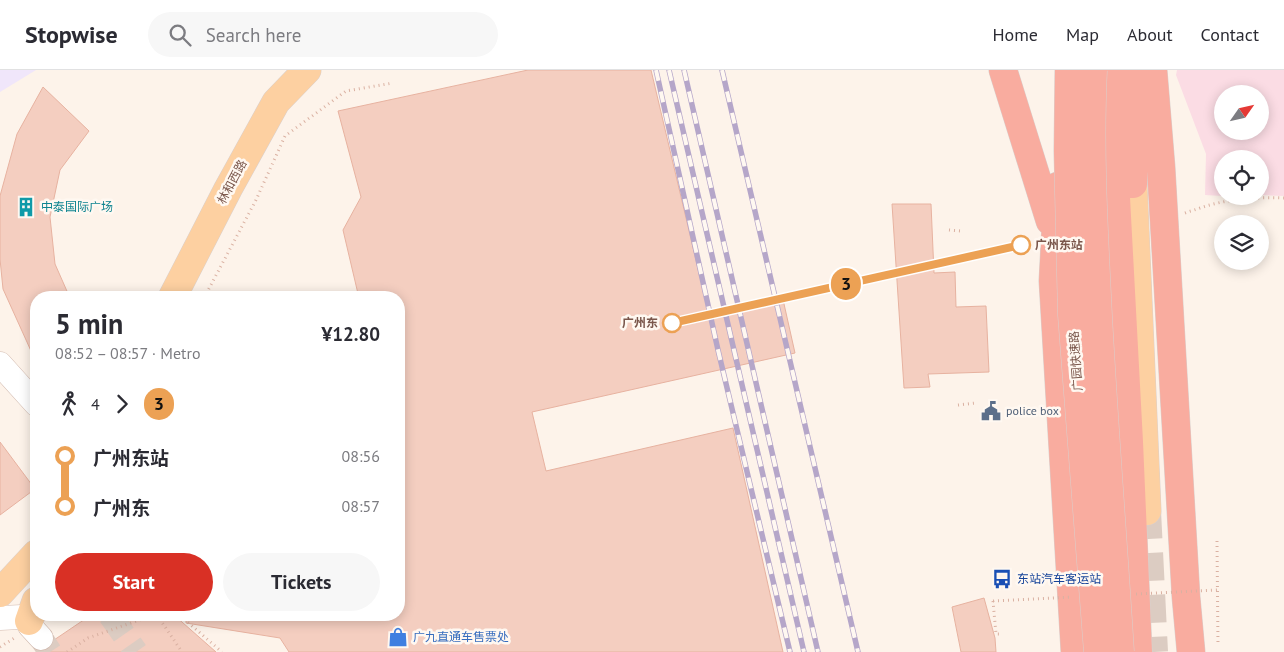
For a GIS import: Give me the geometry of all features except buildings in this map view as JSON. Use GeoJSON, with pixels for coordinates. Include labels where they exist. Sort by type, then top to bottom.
{"type":"FeatureCollection","features":[{"type":"Feature","properties":{"kind":"highway"},"geometry":{"type":"LineString","coordinates":[[1003,70],[1055,238]]}},
{"type":"Feature","properties":{"kind":"highway"},"geometry":{"type":"LineString","coordinates":[[1062,70],[1053,281],[1076,652]]}},
{"type":"Feature","properties":{"kind":"highway","name":"广园快速路"},"geometry":{"type":"LineString","coordinates":[[1070,70],[1068,151],[1072,315],[1098,652]]}},
{"type":"Feature","properties":{"kind":"highway","name":"广园快速路"},"geometry":{"type":"LineString","coordinates":[[1093,70],[1093,219],[1120,652]]}},
{"type":"Feature","properties":{"kind":"highway"},"geometry":{"type":"LineString","coordinates":[[1114,70],[1114,160],[1138,652]]}},
{"type":"Feature","properties":{"kind":"highway"},"geometry":{"type":"LineString","coordinates":[[1126,70],[1133,184]]}},
{"type":"Feature","properties":{"kind":"highway"},"geometry":{"type":"LineString","coordinates":[[1133,184],[1135,70]]}},
{"type":"Feature","properties":{"kind":"highway"},"geometry":{"type":"LineString","coordinates":[[1153,70],[1161,167],[1186,597],[1191,652]]}},
{"type":"Feature","properties":{"kind":"highway"},"geometry":{"type":"LineString","coordinates":[[1177,652],[1186,597]]}},
{"type":"Feature","properties":{"kind":"main road","name":"林和西路"},"geometry":{"type":"LineString","coordinates":[[176,291],[276,102],[307,71]]}},
{"type":"Feature","properties":{"kind":"main road","name":"林和西路"},"geometry":{"type":"LineString","coordinates":[[197,291],[289,115],[307,71]]}},
{"type":"Feature","properties":{"kind":"main road"},"geometry":{"type":"LineString","coordinates":[[1133,184],[1147,511]]}},
{"type":"Feature","properties":{"kind":"main road"},"geometry":{"type":"LineString","coordinates":[[16,582],[30,562]]}},
{"type":"Feature","properties":{"kind":"street"},"geometry":{"type":"LineString","coordinates":[[0,364],[30,397]]}},
{"type":"Feature","properties":{"kind":"street"},"geometry":{"type":"LineString","coordinates":[[0,618],[22,617],[30,619]]}},
{"type":"Feature","properties":{"kind":"path"},"geometry":{"type":"LineString","coordinates":[[208,291],[256,200],[285,136],[346,91],[393,83]]}},
{"type":"Feature","properties":{"kind":"path"},"geometry":{"type":"LineString","coordinates":[[1186,220],[1186,212],[1203,207],[1254,198],[1284,198]]}},
{"type":"Feature","properties":{"kind":"path"},"geometry":{"type":"LineString","coordinates":[[949,230],[961,231]]}},
{"type":"Feature","properties":{"kind":"path"},"geometry":{"type":"LineString","coordinates":[[958,405],[976,403]]}},
{"type":"Feature","properties":{"kind":"path"},"geometry":{"type":"LineString","coordinates":[[1217,541],[1218,646]]}},
{"type":"Feature","properties":{"kind":"path"},"geometry":{"type":"LineString","coordinates":[[993,601],[996,634],[1002,634]]}},
{"type":"Feature","properties":{"kind":"path"},"geometry":{"type":"LineString","coordinates":[[67,652],[88,638],[137,621]]}},
{"type":"Feature","properties":{"kind":"path"},"geometry":{"type":"LineString","coordinates":[[161,621],[182,652]]}},
{"type":"Feature","properties":{"kind":"path"},"geometry":{"type":"LineString","coordinates":[[186,621],[222,652]]}},
{"type":"Feature","properties":{"kind":"shaded area"},"geometry":{"type":"Polygon","coordinates":[[[0,70],[36,70],[0,92],[0,70]]]}},
{"type":"Feature","properties":{"kind":"shaded area"},"geometry":{"type":"Polygon","coordinates":[[[1177,70],[1284,70],[1284,196],[1269,195],[1269,150],[1214,150],[1214,196],[1205,195],[1206,154],[1176,75],[1177,70]]]}},
{"type":"Feature","properties":{"kind":"tunnel"},"geometry":{"type":"LineString","coordinates":[[1147,511],[1154,652]]}},
{"type":"Feature","properties":{"kind":"tunnel"},"geometry":{"type":"LineString","coordinates":[[114,621],[136,652]]}},
{"type":"Feature","properties":{"kind":"tunnel"},"geometry":{"type":"LineString","coordinates":[[41,638],[50,652]]}},
{"type":"Feature","properties":{"kind":"railway"},"geometry":{"type":"LineString","coordinates":[[656,70],[718,350],[790,652]]}},
{"type":"Feature","properties":{"kind":"railway"},"geometry":{"type":"LineString","coordinates":[[669,70],[804,652]]}},
{"type":"Feature","properties":{"kind":"railway"},"geometry":{"type":"LineString","coordinates":[[684,70],[818,652]]}},
{"type":"Feature","properties":{"kind":"railway"},"geometry":{"type":"LineString","coordinates":[[722,70],[858,652]]}},
{"type":"Feature","properties":{"kind":"metro line","name":"3"},"geometry":{"type":"LineString","coordinates":[[672,323],[1021,245]]}},
{"type":"Feature","properties":{"kind":"place","name":"中泰国际广场"},"geometry":{"type":"Point","coordinates":[26,207]}},
{"type":"Feature","properties":{"kind":"place","name":"广州东站"},"geometry":{"type":"Point","coordinates":[1021,245]}},
{"type":"Feature","properties":{"kind":"place","name":"广州东"},"geometry":{"type":"Point","coordinates":[672,323]}},
{"type":"Feature","properties":{"kind":"place","name":"police box"},"geometry":{"type":"Point","coordinates":[991,411]}},
{"type":"Feature","properties":{"kind":"place","name":"东站汽车客运站"},"geometry":{"type":"Point","coordinates":[1002,579]}},
{"type":"Feature","properties":{"kind":"place","name":"广九直通车售票处"},"geometry":{"type":"Point","coordinates":[398,637]}}]}
